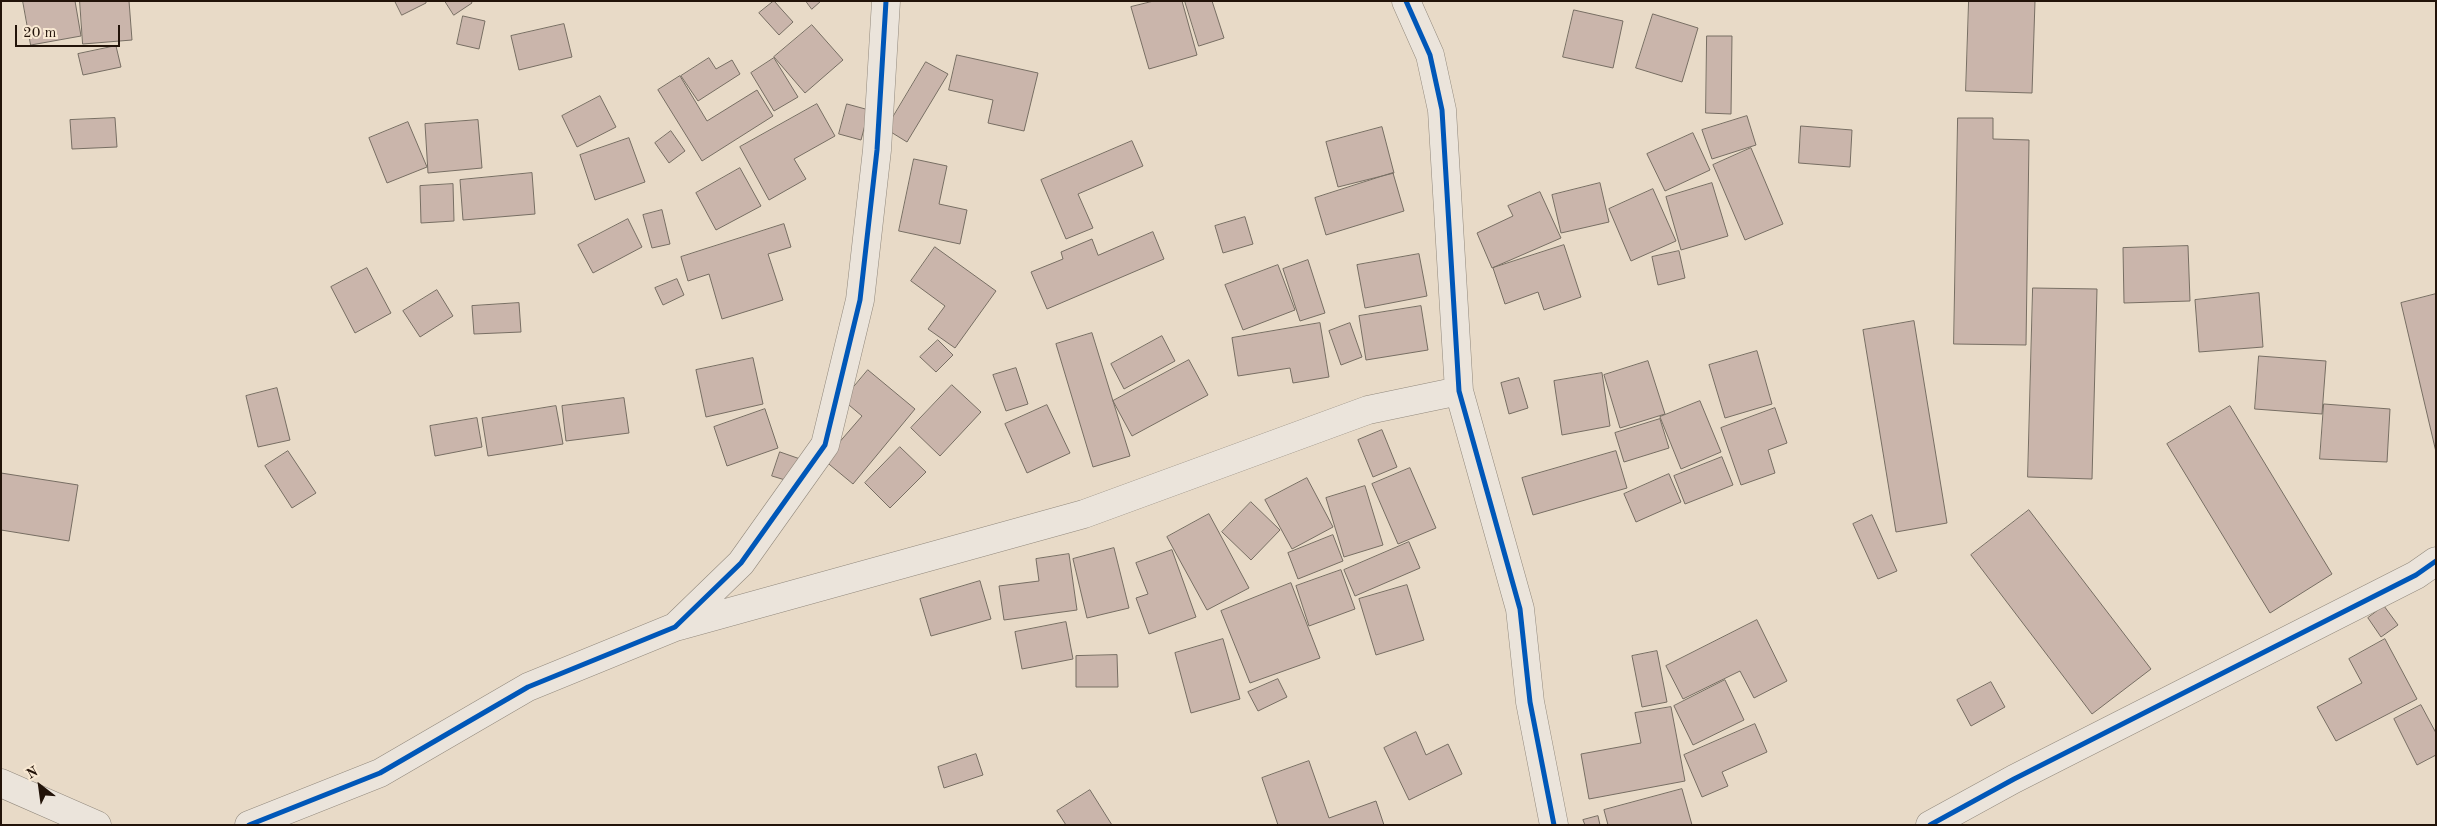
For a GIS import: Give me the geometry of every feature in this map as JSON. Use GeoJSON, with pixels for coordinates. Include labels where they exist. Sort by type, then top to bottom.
{"type":"FeatureCollection","features":[{"type":"Feature","properties":{"kind":"street"},"geometry":{"type":"LineString","coordinates":[[675,627],[742,563],[824,446],[860,300],[877,150],[886,1]]}},
{"type":"Feature","properties":{"kind":"street"},"geometry":{"type":"LineString","coordinates":[[1406,1],[1430,55],[1442,110],[1459,391],[1520,609],[1530,702],[1554,825]]}},
{"type":"Feature","properties":{"kind":"street"},"geometry":{"type":"LineString","coordinates":[[249,825],[380,772],[528,687],[675,627],[1084,514],[1368,410],[1459,391]]}},
{"type":"Feature","properties":{"kind":"street"},"geometry":{"type":"LineString","coordinates":[[1930,825],[2014,779],[2416,576],[2436,561]]}},
{"type":"Feature","properties":{"kind":"street"},"geometry":{"type":"LineString","coordinates":[[1,783],[96,825]]}},
{"type":"Feature","properties":{"kind":"building"},"geometry":{"type":"Polygon","coordinates":[[[23,1],[75,1],[81,36],[31,45],[23,1]]]}},
{"type":"Feature","properties":{"kind":"building"},"geometry":{"type":"Polygon","coordinates":[[[80,1],[129,1],[132,40],[83,44],[80,1]]]}},
{"type":"Feature","properties":{"kind":"building"},"geometry":{"type":"Polygon","coordinates":[[[395,1],[426,1],[426,3],[402,15],[395,1]]]}},
{"type":"Feature","properties":{"kind":"building"},"geometry":{"type":"Polygon","coordinates":[[[445,1],[471,1],[472,3],[454,15],[445,1]]]}},
{"type":"Feature","properties":{"kind":"building"},"geometry":{"type":"Polygon","coordinates":[[[774,1],[793,22],[779,35],[759,13],[774,1]]]}},
{"type":"Feature","properties":{"kind":"building"},"geometry":{"type":"Polygon","coordinates":[[[806,1],[821,1],[812,9],[806,1]]]}},
{"type":"Feature","properties":{"kind":"building"},"geometry":{"type":"Polygon","coordinates":[[[1154,1],[1182,1],[1197,55],[1149,69],[1131,7],[1154,1]]]}},
{"type":"Feature","properties":{"kind":"building"},"geometry":{"type":"Polygon","coordinates":[[[1185,1],[1212,1],[1224,38],[1199,46],[1185,1]]]}},
{"type":"Feature","properties":{"kind":"building"},"geometry":{"type":"Polygon","coordinates":[[[1969,1],[2035,1],[2032,93],[1966,91],[1969,1]]]}},
{"type":"Feature","properties":{"kind":"building"},"geometry":{"type":"Polygon","coordinates":[[[1574,10],[1623,21],[1613,68],[1563,57],[1574,10]]]}},
{"type":"Feature","properties":{"kind":"building"},"geometry":{"type":"Polygon","coordinates":[[[1653,14],[1698,28],[1682,82],[1636,68],[1653,14]]]}},
{"type":"Feature","properties":{"kind":"building"},"geometry":{"type":"Polygon","coordinates":[[[463,16],[485,21],[479,49],[457,44],[463,16]]]}},
{"type":"Feature","properties":{"kind":"building"},"geometry":{"type":"Polygon","coordinates":[[[564,24],[572,57],[519,70],[511,36],[564,24]]]}},
{"type":"Feature","properties":{"kind":"building"},"geometry":{"type":"Polygon","coordinates":[[[812,25],[843,60],[805,93],[774,57],[812,25]]]}},
{"type":"Feature","properties":{"kind":"building"},"geometry":{"type":"Polygon","coordinates":[[[1707,36],[1732,36],[1731,114],[1706,113],[1707,36]]]}},
{"type":"Feature","properties":{"kind":"building"},"geometry":{"type":"Polygon","coordinates":[[[116,46],[121,67],[83,75],[78,54],[116,46]]]}},
{"type":"Feature","properties":{"kind":"building"},"geometry":{"type":"Polygon","coordinates":[[[957,55],[1038,73],[1024,131],[988,123],[993,100],[949,90],[957,55]]]}},
{"type":"Feature","properties":{"kind":"building"},"geometry":{"type":"Polygon","coordinates":[[[709,58],[716,69],[732,60],[740,74],[698,101],[681,76],[709,58]]]}},
{"type":"Feature","properties":{"kind":"building"},"geometry":{"type":"Polygon","coordinates":[[[774,58],[798,97],[774,111],[751,73],[774,58]]]}},
{"type":"Feature","properties":{"kind":"building"},"geometry":{"type":"Polygon","coordinates":[[[926,62],[948,74],[907,142],[886,129],[926,62]]]}},
{"type":"Feature","properties":{"kind":"building"},"geometry":{"type":"Polygon","coordinates":[[[680,76],[707,121],[757,90],[773,116],[702,161],[658,90],[680,76]]]}},
{"type":"Feature","properties":{"kind":"building"},"geometry":{"type":"Polygon","coordinates":[[[600,96],[616,127],[577,147],[562,116],[600,96]]]}},
{"type":"Feature","properties":{"kind":"building"},"geometry":{"type":"Polygon","coordinates":[[[817,104],[835,136],[794,159],[806,179],[769,200],[740,147],[817,104]]]}},
{"type":"Feature","properties":{"kind":"building"},"geometry":{"type":"Polygon","coordinates":[[[847,104],[869,110],[861,140],[839,134],[847,104]]]}},
{"type":"Feature","properties":{"kind":"building"},"geometry":{"type":"Polygon","coordinates":[[[1747,116],[1756,145],[1712,159],[1702,130],[1747,116]]]}},
{"type":"Feature","properties":{"kind":"building"},"geometry":{"type":"Polygon","coordinates":[[[115,118],[117,147],[72,149],[70,120],[115,118]]]}},
{"type":"Feature","properties":{"kind":"building"},"geometry":{"type":"Polygon","coordinates":[[[1958,118],[1993,118],[1993,139],[2029,140],[2026,345],[1954,344],[1958,118]]]}},
{"type":"Feature","properties":{"kind":"building"},"geometry":{"type":"Polygon","coordinates":[[[478,120],[482,168],[428,173],[425,124],[478,120]]]}},
{"type":"Feature","properties":{"kind":"building"},"geometry":{"type":"Polygon","coordinates":[[[408,122],[427,167],[387,183],[369,138],[408,122]]]}},
{"type":"Feature","properties":{"kind":"building"},"geometry":{"type":"Polygon","coordinates":[[[1801,126],[1852,130],[1850,167],[1799,163],[1801,126]]]}},
{"type":"Feature","properties":{"kind":"building"},"geometry":{"type":"Polygon","coordinates":[[[1382,127],[1394,173],[1338,187],[1326,142],[1382,127]]]}},
{"type":"Feature","properties":{"kind":"building"},"geometry":{"type":"Polygon","coordinates":[[[671,131],[685,151],[669,163],[655,143],[671,131]]]}},
{"type":"Feature","properties":{"kind":"building"},"geometry":{"type":"Polygon","coordinates":[[[1693,133],[1710,170],[1665,191],[1647,154],[1693,133]]]}},
{"type":"Feature","properties":{"kind":"building"},"geometry":{"type":"Polygon","coordinates":[[[629,138],[645,182],[595,200],[580,155],[629,138]]]}},
{"type":"Feature","properties":{"kind":"building"},"geometry":{"type":"Polygon","coordinates":[[[1132,141],[1143,166],[1078,194],[1093,228],[1066,239],[1041,180],[1132,141]]]}},
{"type":"Feature","properties":{"kind":"building"},"geometry":{"type":"Polygon","coordinates":[[[1751,148],[1783,224],[1745,240],[1713,165],[1751,148]]]}},
{"type":"Feature","properties":{"kind":"building"},"geometry":{"type":"Polygon","coordinates":[[[914,159],[947,166],[939,204],[967,210],[960,244],[899,231],[914,159]]]}},
{"type":"Feature","properties":{"kind":"building"},"geometry":{"type":"Polygon","coordinates":[[[740,168],[761,206],[716,230],[696,193],[740,168]]]}},
{"type":"Feature","properties":{"kind":"building"},"geometry":{"type":"Polygon","coordinates":[[[532,173],[535,214],[463,220],[460,180],[532,173]]]}},
{"type":"Feature","properties":{"kind":"building"},"geometry":{"type":"Polygon","coordinates":[[[1393,173],[1404,211],[1326,235],[1315,198],[1393,173]]]}},
{"type":"Feature","properties":{"kind":"building"},"geometry":{"type":"Polygon","coordinates":[[[1600,183],[1609,222],[1561,233],[1552,195],[1600,183]]]}},
{"type":"Feature","properties":{"kind":"building"},"geometry":{"type":"Polygon","coordinates":[[[1712,183],[1728,236],[1681,250],[1666,197],[1712,183]]]}},
{"type":"Feature","properties":{"kind":"building"},"geometry":{"type":"Polygon","coordinates":[[[453,184],[454,221],[421,223],[420,186],[453,184]]]}},
{"type":"Feature","properties":{"kind":"building"},"geometry":{"type":"Polygon","coordinates":[[[1653,189],[1676,241],[1631,261],[1609,209],[1653,189]]]}},
{"type":"Feature","properties":{"kind":"building"},"geometry":{"type":"Polygon","coordinates":[[[1540,192],[1561,238],[1492,268],[1477,233],[1513,216],[1508,206],[1540,192]]]}},
{"type":"Feature","properties":{"kind":"building"},"geometry":{"type":"Polygon","coordinates":[[[662,210],[670,244],[652,248],[643,215],[662,210]]]}},
{"type":"Feature","properties":{"kind":"building"},"geometry":{"type":"Polygon","coordinates":[[[1245,217],[1253,244],[1223,253],[1215,226],[1245,217]]]}},
{"type":"Feature","properties":{"kind":"building"},"geometry":{"type":"Polygon","coordinates":[[[628,219],[642,247],[593,273],[578,245],[628,219]]]}},
{"type":"Feature","properties":{"kind":"building"},"geometry":{"type":"Polygon","coordinates":[[[784,224],[791,247],[768,254],[783,300],[722,319],[709,274],[688,281],[681,257],[784,224]]]}},
{"type":"Feature","properties":{"kind":"building"},"geometry":{"type":"Polygon","coordinates":[[[1153,232],[1164,259],[1047,309],[1031,272],[1063,259],[1061,252],[1092,239],[1098,255],[1153,232]]]}},
{"type":"Feature","properties":{"kind":"building"},"geometry":{"type":"Polygon","coordinates":[[[1564,245],[1581,297],[1544,310],[1538,292],[1505,304],[1493,268],[1564,245]]]}},
{"type":"Feature","properties":{"kind":"building"},"geometry":{"type":"Polygon","coordinates":[[[2188,246],[2190,301],[2124,303],[2123,248],[2188,246]]]}},
{"type":"Feature","properties":{"kind":"building"},"geometry":{"type":"Polygon","coordinates":[[[935,247],[996,291],[955,348],[928,329],[945,306],[911,281],[935,247]]]}},
{"type":"Feature","properties":{"kind":"building"},"geometry":{"type":"Polygon","coordinates":[[[1679,251],[1685,278],[1658,285],[1652,257],[1679,251]]]}},
{"type":"Feature","properties":{"kind":"building"},"geometry":{"type":"Polygon","coordinates":[[[1419,254],[1427,296],[1365,308],[1357,265],[1419,254]]]}},
{"type":"Feature","properties":{"kind":"building"},"geometry":{"type":"Polygon","coordinates":[[[1308,260],[1325,313],[1300,321],[1283,269],[1308,260]]]}},
{"type":"Feature","properties":{"kind":"building"},"geometry":{"type":"Polygon","coordinates":[[[1278,265],[1295,310],[1243,330],[1225,285],[1278,265]]]}},
{"type":"Feature","properties":{"kind":"building"},"geometry":{"type":"Polygon","coordinates":[[[367,268],[391,313],[355,333],[331,287],[367,268]]]}},
{"type":"Feature","properties":{"kind":"building"},"geometry":{"type":"Polygon","coordinates":[[[677,279],[684,295],[663,305],[655,288],[677,279]]]}},
{"type":"Feature","properties":{"kind":"building"},"geometry":{"type":"Polygon","coordinates":[[[2033,288],[2097,289],[2092,479],[2028,477],[2033,288]]]}},
{"type":"Feature","properties":{"kind":"building"},"geometry":{"type":"Polygon","coordinates":[[[437,290],[453,316],[420,337],[403,311],[437,290]]]}},
{"type":"Feature","properties":{"kind":"building"},"geometry":{"type":"Polygon","coordinates":[[[2259,293],[2263,347],[2199,352],[2195,300],[2259,293]]]}},
{"type":"Feature","properties":{"kind":"building"},"geometry":{"type":"Polygon","coordinates":[[[2436,294],[2436,452],[2401,303],[2436,294]]]}},
{"type":"Feature","properties":{"kind":"building"},"geometry":{"type":"Polygon","coordinates":[[[519,303],[521,332],[474,334],[472,306],[519,303]]]}},
{"type":"Feature","properties":{"kind":"building"},"geometry":{"type":"Polygon","coordinates":[[[1421,306],[1428,350],[1366,360],[1359,316],[1421,306]]]}},
{"type":"Feature","properties":{"kind":"building"},"geometry":{"type":"Polygon","coordinates":[[[1914,321],[1947,523],[1896,532],[1863,330],[1914,321]]]}},
{"type":"Feature","properties":{"kind":"building"},"geometry":{"type":"Polygon","coordinates":[[[1320,323],[1329,377],[1293,383],[1290,368],[1238,376],[1232,338],[1320,323]]]}},
{"type":"Feature","properties":{"kind":"building"},"geometry":{"type":"Polygon","coordinates":[[[1350,323],[1362,357],[1341,365],[1329,331],[1350,323]]]}},
{"type":"Feature","properties":{"kind":"building"},"geometry":{"type":"Polygon","coordinates":[[[1092,333],[1130,456],[1093,467],[1056,344],[1092,333]]]}},
{"type":"Feature","properties":{"kind":"building"},"geometry":{"type":"Polygon","coordinates":[[[1162,336],[1175,361],[1124,389],[1111,364],[1162,336]]]}},
{"type":"Feature","properties":{"kind":"building"},"geometry":{"type":"Polygon","coordinates":[[[938,340],[953,355],[936,372],[920,357],[938,340]]]}},
{"type":"Feature","properties":{"kind":"building"},"geometry":{"type":"Polygon","coordinates":[[[1757,351],[1772,404],[1725,418],[1709,365],[1757,351]]]}},
{"type":"Feature","properties":{"kind":"building"},"geometry":{"type":"Polygon","coordinates":[[[2259,356],[2326,361],[2322,414],[2255,409],[2259,356]]]}},
{"type":"Feature","properties":{"kind":"building"},"geometry":{"type":"Polygon","coordinates":[[[753,358],[763,404],[706,417],[696,370],[753,358]]]}},
{"type":"Feature","properties":{"kind":"building"},"geometry":{"type":"Polygon","coordinates":[[[1189,360],[1208,395],[1132,436],[1113,401],[1189,360]]]}},
{"type":"Feature","properties":{"kind":"building"},"geometry":{"type":"Polygon","coordinates":[[[1648,361],[1665,414],[1620,428],[1604,375],[1648,361]]]}},
{"type":"Feature","properties":{"kind":"building"},"geometry":{"type":"Polygon","coordinates":[[[1016,368],[1028,404],[1006,411],[993,375],[1016,368]]]}},
{"type":"Feature","properties":{"kind":"building"},"geometry":{"type":"Polygon","coordinates":[[[868,370],[915,409],[853,484],[824,460],[862,416],[843,400],[868,370]]]}},
{"type":"Feature","properties":{"kind":"building"},"geometry":{"type":"Polygon","coordinates":[[[1602,373],[1610,426],[1562,435],[1554,381],[1602,373]]]}},
{"type":"Feature","properties":{"kind":"building"},"geometry":{"type":"Polygon","coordinates":[[[1519,378],[1528,408],[1509,414],[1501,383],[1519,378]]]}},
{"type":"Feature","properties":{"kind":"building"},"geometry":{"type":"Polygon","coordinates":[[[952,385],[981,412],[940,456],[911,428],[952,385]]]}},
{"type":"Feature","properties":{"kind":"building"},"geometry":{"type":"Polygon","coordinates":[[[277,388],[290,440],[258,447],[246,396],[277,388]]]}},
{"type":"Feature","properties":{"kind":"building"},"geometry":{"type":"Polygon","coordinates":[[[624,398],[629,433],[566,441],[562,406],[624,398]]]}},
{"type":"Feature","properties":{"kind":"building"},"geometry":{"type":"Polygon","coordinates":[[[1700,401],[1721,452],[1681,469],[1660,417],[1700,401]]]}},
{"type":"Feature","properties":{"kind":"building"},"geometry":{"type":"Polygon","coordinates":[[[2324,404],[2390,409],[2387,462],[2320,459],[2324,404]]]}},
{"type":"Feature","properties":{"kind":"building"},"geometry":{"type":"Polygon","coordinates":[[[1047,405],[1070,453],[1027,473],[1005,424],[1047,405]]]}},
{"type":"Feature","properties":{"kind":"building"},"geometry":{"type":"Polygon","coordinates":[[[556,406],[563,444],[488,456],[482,418],[556,406]]]}},
{"type":"Feature","properties":{"kind":"building"},"geometry":{"type":"Polygon","coordinates":[[[2230,406],[2332,574],[2270,613],[2167,444],[2230,406]]]}},
{"type":"Feature","properties":{"kind":"building"},"geometry":{"type":"Polygon","coordinates":[[[1775,408],[1787,443],[1768,450],[1775,473],[1741,485],[1721,428],[1775,408]]]}},
{"type":"Feature","properties":{"kind":"building"},"geometry":{"type":"Polygon","coordinates":[[[765,409],[778,448],[727,466],[714,427],[765,409]]]}},
{"type":"Feature","properties":{"kind":"building"},"geometry":{"type":"Polygon","coordinates":[[[477,418],[482,447],[435,456],[430,426],[477,418]]]}},
{"type":"Feature","properties":{"kind":"building"},"geometry":{"type":"Polygon","coordinates":[[[1660,419],[1669,448],[1624,462],[1615,433],[1660,419]]]}},
{"type":"Feature","properties":{"kind":"building"},"geometry":{"type":"Polygon","coordinates":[[[1382,430],[1397,467],[1373,477],[1358,440],[1382,430]]]}},
{"type":"Feature","properties":{"kind":"building"},"geometry":{"type":"Polygon","coordinates":[[[900,447],[926,472],[890,508],[865,483],[900,447]]]}},
{"type":"Feature","properties":{"kind":"building"},"geometry":{"type":"Polygon","coordinates":[[[288,451],[316,493],[292,508],[265,466],[288,451]]]}},
{"type":"Feature","properties":{"kind":"building"},"geometry":{"type":"Polygon","coordinates":[[[1616,451],[1627,488],[1533,515],[1522,478],[1616,451]]]}},
{"type":"Feature","properties":{"kind":"building"},"geometry":{"type":"Polygon","coordinates":[[[780,452],[803,460],[795,483],[772,476],[780,452]]]}},
{"type":"Feature","properties":{"kind":"building"},"geometry":{"type":"Polygon","coordinates":[[[1722,457],[1733,485],[1685,504],[1674,476],[1722,457]]]}},
{"type":"Feature","properties":{"kind":"building"},"geometry":{"type":"Polygon","coordinates":[[[1410,468],[1436,528],[1398,544],[1372,484],[1410,468]]]}},
{"type":"Feature","properties":{"kind":"building"},"geometry":{"type":"Polygon","coordinates":[[[1,473],[78,485],[69,541],[1,530],[1,473]]]}},
{"type":"Feature","properties":{"kind":"building"},"geometry":{"type":"Polygon","coordinates":[[[1669,474],[1681,502],[1636,522],[1624,494],[1669,474]]]}},
{"type":"Feature","properties":{"kind":"building"},"geometry":{"type":"Polygon","coordinates":[[[1307,478],[1333,527],[1292,549],[1265,500],[1307,478]]]}},
{"type":"Feature","properties":{"kind":"building"},"geometry":{"type":"Polygon","coordinates":[[[1365,486],[1383,545],[1344,557],[1326,498],[1365,486]]]}},
{"type":"Feature","properties":{"kind":"building"},"geometry":{"type":"Polygon","coordinates":[[[1251,502],[1280,530],[1251,560],[1222,532],[1251,502]]]}},
{"type":"Feature","properties":{"kind":"building"},"geometry":{"type":"Polygon","coordinates":[[[2029,510],[2151,669],[2092,714],[1971,555],[2029,510]]]}},
{"type":"Feature","properties":{"kind":"building"},"geometry":{"type":"Polygon","coordinates":[[[1209,514],[1249,588],[1207,610],[1167,537],[1209,514]]]}},
{"type":"Feature","properties":{"kind":"building"},"geometry":{"type":"Polygon","coordinates":[[[1872,515],[1897,571],[1878,579],[1853,524],[1872,515]]]}},
{"type":"Feature","properties":{"kind":"building"},"geometry":{"type":"Polygon","coordinates":[[[1333,535],[1343,561],[1298,579],[1288,553],[1333,535]]]}},
{"type":"Feature","properties":{"kind":"building"},"geometry":{"type":"Polygon","coordinates":[[[1409,542],[1420,568],[1355,596],[1344,570],[1409,542]]]}},
{"type":"Feature","properties":{"kind":"building"},"geometry":{"type":"Polygon","coordinates":[[[1114,548],[1129,608],[1087,618],[1073,559],[1114,548]]]}},
{"type":"Feature","properties":{"kind":"building"},"geometry":{"type":"Polygon","coordinates":[[[1172,550],[1196,617],[1149,634],[1136,598],[1148,594],[1136,563],[1172,550]]]}},
{"type":"Feature","properties":{"kind":"building"},"geometry":{"type":"Polygon","coordinates":[[[1069,554],[1077,610],[1004,620],[999,586],[1039,581],[1036,559],[1069,554]]]}},
{"type":"Feature","properties":{"kind":"building"},"geometry":{"type":"Polygon","coordinates":[[[1341,570],[1355,609],[1309,626],[1296,586],[1341,570]]]}},
{"type":"Feature","properties":{"kind":"building"},"geometry":{"type":"Polygon","coordinates":[[[980,581],[991,619],[931,636],[920,599],[980,581]]]}},
{"type":"Feature","properties":{"kind":"building"},"geometry":{"type":"Polygon","coordinates":[[[1291,583],[1320,658],[1250,683],[1221,611],[1291,583]]]}},
{"type":"Feature","properties":{"kind":"building"},"geometry":{"type":"Polygon","coordinates":[[[1407,585],[1424,640],[1376,655],[1359,599],[1407,585]]]}},
{"type":"Feature","properties":{"kind":"building"},"geometry":{"type":"Polygon","coordinates":[[[2384,606],[2398,625],[2381,637],[2368,618],[2384,606]]]}},
{"type":"Feature","properties":{"kind":"building"},"geometry":{"type":"Polygon","coordinates":[[[1757,620],[1787,681],[1754,698],[1740,671],[1683,699],[1666,666],[1757,620]]]}},
{"type":"Feature","properties":{"kind":"building"},"geometry":{"type":"Polygon","coordinates":[[[1066,622],[1073,659],[1022,669],[1015,632],[1066,622]]]}},
{"type":"Feature","properties":{"kind":"building"},"geometry":{"type":"Polygon","coordinates":[[[1223,639],[1240,699],[1191,713],[1175,653],[1223,639]]]}},
{"type":"Feature","properties":{"kind":"building"},"geometry":{"type":"Polygon","coordinates":[[[2385,639],[2417,699],[2336,741],[2317,707],[2362,683],[2349,659],[2385,639]]]}},
{"type":"Feature","properties":{"kind":"building"},"geometry":{"type":"Polygon","coordinates":[[[1657,651],[1667,702],[1642,707],[1632,656],[1657,651]]]}},
{"type":"Feature","properties":{"kind":"building"},"geometry":{"type":"Polygon","coordinates":[[[1117,655],[1118,687],[1076,687],[1076,656],[1117,655]]]}},
{"type":"Feature","properties":{"kind":"building"},"geometry":{"type":"Polygon","coordinates":[[[1278,679],[1287,697],[1258,711],[1248,692],[1278,679]]]}},
{"type":"Feature","properties":{"kind":"building"},"geometry":{"type":"Polygon","coordinates":[[[1725,680],[1744,720],[1693,745],[1674,706],[1725,680]]]}},
{"type":"Feature","properties":{"kind":"building"},"geometry":{"type":"Polygon","coordinates":[[[1991,682],[2005,707],[1971,726],[1957,700],[1991,682]]]}},
{"type":"Feature","properties":{"kind":"building"},"geometry":{"type":"Polygon","coordinates":[[[2421,705],[2436,733],[2436,755],[2417,765],[2394,719],[2421,705]]]}},
{"type":"Feature","properties":{"kind":"building"},"geometry":{"type":"Polygon","coordinates":[[[1671,707],[1685,781],[1589,799],[1581,754],[1641,743],[1635,713],[1671,707]]]}},
{"type":"Feature","properties":{"kind":"building"},"geometry":{"type":"Polygon","coordinates":[[[1755,724],[1767,752],[1722,772],[1728,786],[1702,797],[1684,755],[1755,724]]]}},
{"type":"Feature","properties":{"kind":"building"},"geometry":{"type":"Polygon","coordinates":[[[1416,732],[1426,755],[1448,744],[1462,774],[1409,800],[1384,748],[1416,732]]]}},
{"type":"Feature","properties":{"kind":"building"},"geometry":{"type":"Polygon","coordinates":[[[976,754],[983,775],[944,788],[938,767],[976,754]]]}},
{"type":"Feature","properties":{"kind":"building"},"geometry":{"type":"Polygon","coordinates":[[[1309,761],[1329,818],[1376,801],[1384,825],[1278,825],[1262,778],[1309,761]]]}},
{"type":"Feature","properties":{"kind":"building"},"geometry":{"type":"Polygon","coordinates":[[[1682,789],[1692,825],[1608,825],[1604,810],[1682,789]]]}},
{"type":"Feature","properties":{"kind":"building"},"geometry":{"type":"Polygon","coordinates":[[[1090,790],[1112,825],[1066,825],[1057,811],[1090,790]]]}},
{"type":"Feature","properties":{"kind":"building"},"geometry":{"type":"Polygon","coordinates":[[[1598,816],[1600,825],[1585,825],[1583,820],[1598,816]]]}},
{"type":"Feature","properties":{"kind":"cycle path"},"geometry":{"type":"LineString","coordinates":[[249,825],[380,773],[528,687],[675,627],[741,563],[825,445],[860,300],[877,150],[886,1]]}},
{"type":"Feature","properties":{"kind":"cycle path"},"geometry":{"type":"LineString","coordinates":[[1406,1],[1430,55],[1442,110],[1459,391],[1520,609],[1530,702],[1554,825]]}},
{"type":"Feature","properties":{"kind":"cycle path"},"geometry":{"type":"LineString","coordinates":[[1930,825],[2014,779],[2416,575],[2436,561]]}}]}
